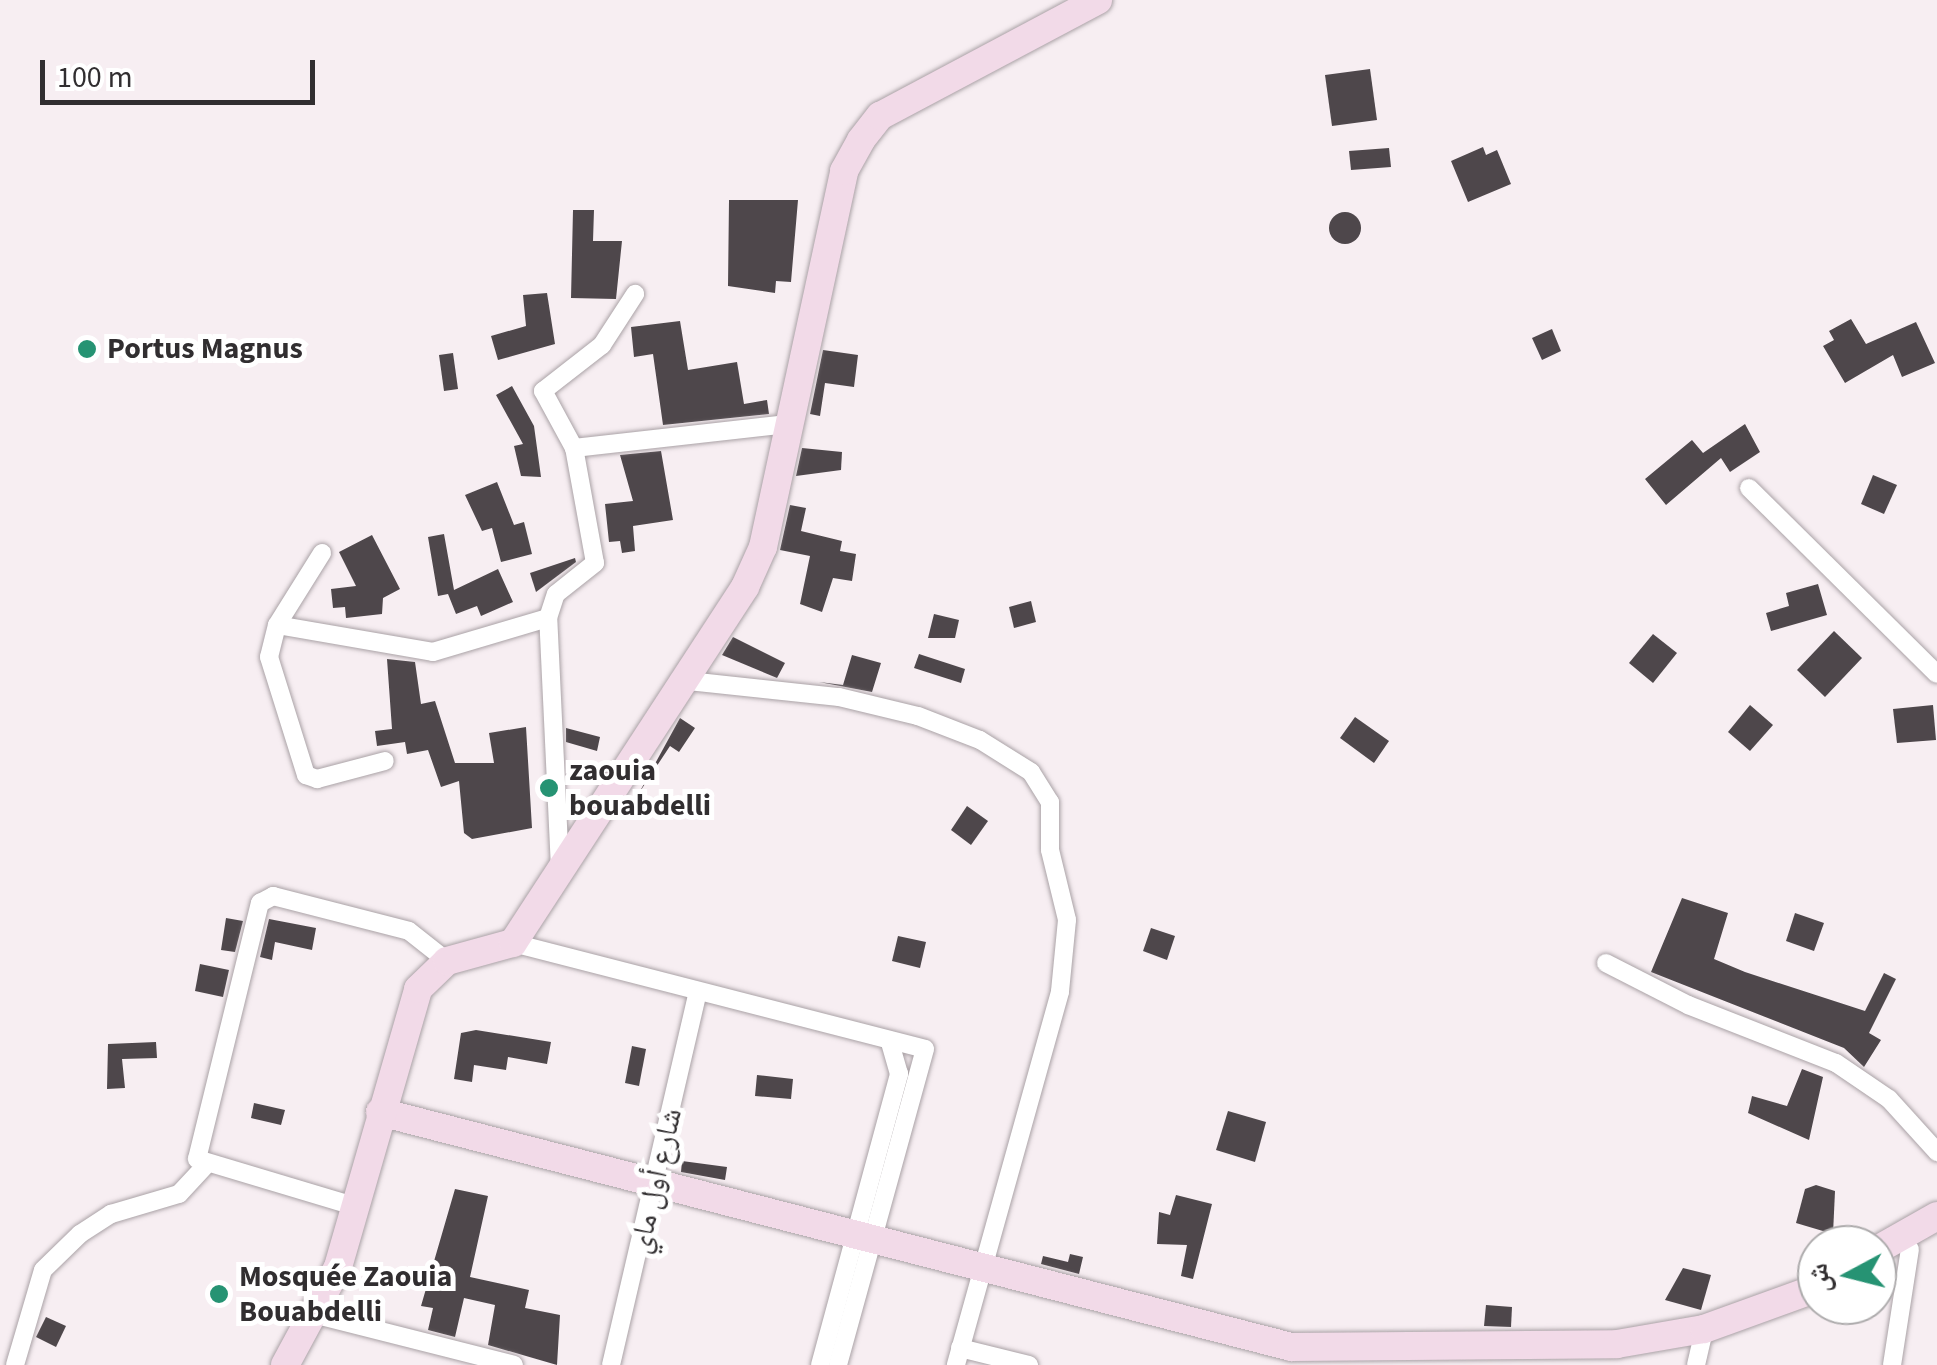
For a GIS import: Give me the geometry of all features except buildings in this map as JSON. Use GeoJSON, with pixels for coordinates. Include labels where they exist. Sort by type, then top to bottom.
{"type":"FeatureCollection","features":[{"type":"Feature","properties":{"kind":"street"},"geometry":{"type":"LineString","coordinates":[[512,943],[763,548],[844,171],[861,140],[880,116],[1098,0]]}},
{"type":"Feature","properties":{"kind":"street"},"geometry":{"type":"LineString","coordinates":[[560,868],[548,618],[556,594],[594,568],[574,448],[543,391],[602,345],[635,294]]}},
{"type":"Feature","properties":{"kind":"street"},"geometry":{"type":"LineString","coordinates":[[574,448],[788,424]]}},
{"type":"Feature","properties":{"kind":"street"},"geometry":{"type":"LineString","coordinates":[[1750,488],[1937,674]]}},
{"type":"Feature","properties":{"kind":"street"},"geometry":{"type":"LineString","coordinates":[[322,552],[277,626],[269,657],[306,775],[318,780],[385,761]]}},
{"type":"Feature","properties":{"kind":"street"},"geometry":{"type":"LineString","coordinates":[[277,626],[433,652],[548,618]]}},
{"type":"Feature","properties":{"kind":"street"},"geometry":{"type":"LineString","coordinates":[[679,680],[840,697],[918,716],[980,740],[1031,772],[1050,802],[1050,850],[1067,920],[1060,992],[958,1356],[1030,1365]]}},
{"type":"Feature","properties":{"kind":"street"},"geometry":{"type":"LineString","coordinates":[[354,1206],[204,1167],[194,1148],[263,899],[409,931],[446,961]]}},
{"type":"Feature","properties":{"kind":"street"},"geometry":{"type":"LineString","coordinates":[[285,1365],[318,1315],[418,988],[446,961],[512,943],[697,995],[926,1049],[820,1365]]}},
{"type":"Feature","properties":{"kind":"street"},"geometry":{"type":"LineString","coordinates":[[1606,963],[1688,1006],[1836,1063],[1889,1099],[1937,1152]]}},
{"type":"Feature","properties":{"kind":"street","name":"شارع أول ماي"},"geometry":{"type":"LineString","coordinates":[[610,1365],[658,1180],[697,995]]}},
{"type":"Feature","properties":{"kind":"street"},"geometry":{"type":"LineString","coordinates":[[838,1365],[899,1074],[889,1040]]}},
{"type":"Feature","properties":{"kind":"street"},"geometry":{"type":"LineString","coordinates":[[380,1112],[866,1232],[1291,1346],[1525,1358],[1704,1329],[1797,1295]]}},
{"type":"Feature","properties":{"kind":"street"},"geometry":{"type":"LineString","coordinates":[[15,1365],[44,1270],[80,1234],[111,1214],[178,1194],[204,1167]]}},
{"type":"Feature","properties":{"kind":"street"},"geometry":{"type":"LineString","coordinates":[[1897,1239],[1937,1216]]}},
{"type":"Feature","properties":{"kind":"street"},"geometry":{"type":"LineString","coordinates":[[1897,1255],[1937,1237]]}},
{"type":"Feature","properties":{"kind":"street"},"geometry":{"type":"LineString","coordinates":[[1892,1365],[1910,1249]]}},
{"type":"Feature","properties":{"kind":"street"},"geometry":{"type":"LineString","coordinates":[[318,1315],[514,1365]]}},
{"type":"Feature","properties":{"kind":"street"},"geometry":{"type":"LineString","coordinates":[[1696,1365],[1704,1329]]}},
{"type":"Feature","properties":{"kind":"place","name":"Portus Magnus"},"geometry":{"type":"Point","coordinates":[87,349]}},
{"type":"Feature","properties":{"kind":"place","name":"zaouia bouabdelli"},"geometry":{"type":"Point","coordinates":[549,788]}},
{"type":"Feature","properties":{"kind":"place","name":"Mosquée Zaouia Bouabdelli"},"geometry":{"type":"Point","coordinates":[219,1294]}}]}
